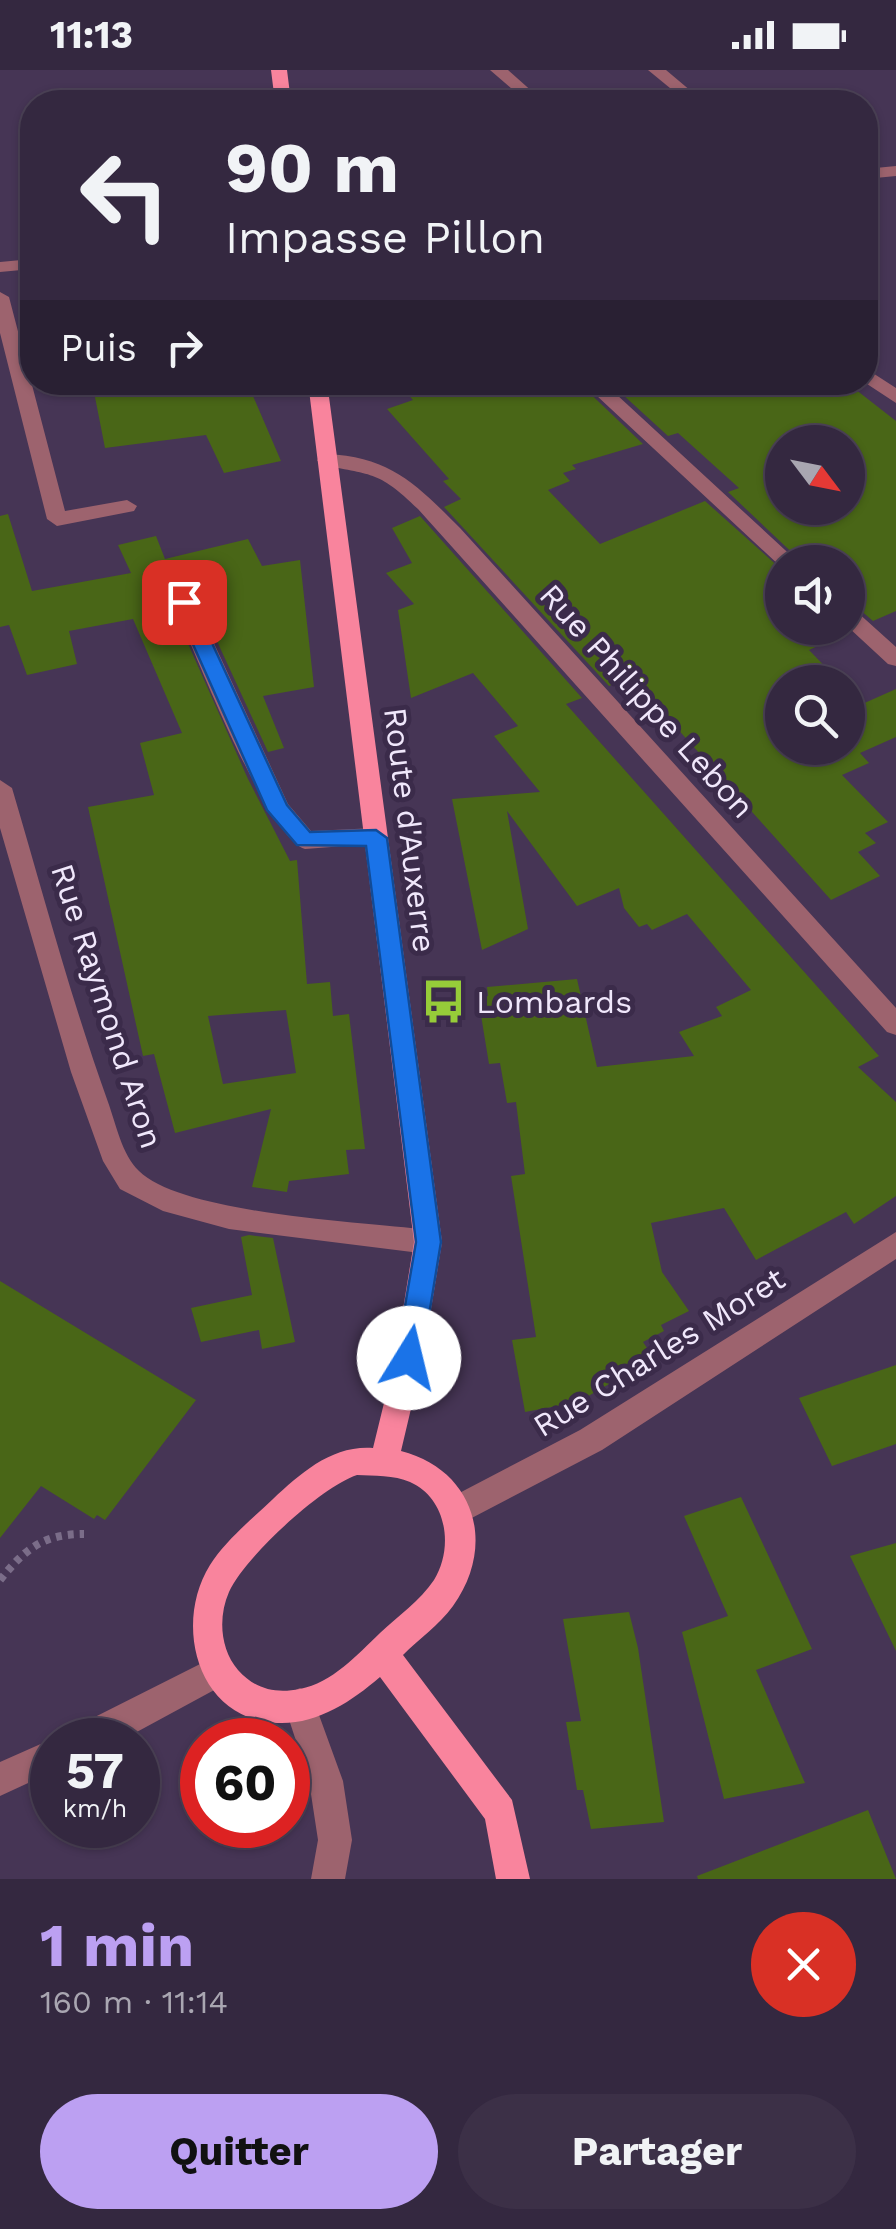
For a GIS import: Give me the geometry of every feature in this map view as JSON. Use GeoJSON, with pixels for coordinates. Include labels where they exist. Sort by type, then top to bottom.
{"type":"FeatureCollection","features":[{"type":"Feature","properties":{"kind":"main road","name":"Route d'Auxerre"},"geometry":{"type":"LineString","coordinates":[[319,395],[428,1242],[409,1358],[384,1462]]}},
{"type":"Feature","properties":{"kind":"main road"},"geometry":{"type":"LineString","coordinates":[[357,1460],[384,1462],[424,1474],[441,1488],[456,1511],[462,1553],[442,1596],[352,1682],[322,1698],[279,1707],[240,1698],[218,1671],[207,1643],[206,1615],[220,1577],[328,1472],[357,1460]]}},
{"type":"Feature","properties":{"kind":"main road"},"geometry":{"type":"LineString","coordinates":[[382,1654],[500,1812],[513,1879]]}},
{"type":"Feature","properties":{"kind":"street"},"geometry":{"type":"LineString","coordinates":[[498,70],[522,90]]}},
{"type":"Feature","properties":{"kind":"street"},"geometry":{"type":"LineString","coordinates":[[656,70],[681,90]]}},
{"type":"Feature","properties":{"kind":"street"},"geometry":{"type":"LineString","coordinates":[[0,297],[20,375]]}},
{"type":"Feature","properties":{"kind":"street"},"geometry":{"type":"LineString","coordinates":[[25,395],[57,519],[127,506]]}},
{"type":"Feature","properties":{"kind":"street"},"geometry":{"type":"LineString","coordinates":[[604,395],[769,545]]}},
{"type":"Feature","properties":{"kind":"street","name":"Rue Philippe Lebon"},"geometry":{"type":"LineString","coordinates":[[327,460],[357,460],[394,474],[896,1026]]}},
{"type":"Feature","properties":{"kind":"street"},"geometry":{"type":"LineString","coordinates":[[184,602],[278,810],[305,840],[376,838]]}},
{"type":"Feature","properties":{"kind":"street"},"geometry":{"type":"LineString","coordinates":[[865,631],[896,659]]}},
{"type":"Feature","properties":{"kind":"street","name":"Rue Raymond Aron"},"geometry":{"type":"LineString","coordinates":[[0,788],[84,1072],[116,1161],[130,1181],[173,1204],[229,1217],[428,1242]]}},
{"type":"Feature","properties":{"kind":"street","name":"Rue Charles Moret"},"geometry":{"type":"LineString","coordinates":[[456,1511],[591,1440],[896,1244]]}},
{"type":"Feature","properties":{"kind":"street"},"geometry":{"type":"LineString","coordinates":[[133,1718],[218,1671]]}},
{"type":"Feature","properties":{"kind":"street"},"geometry":{"type":"LineString","coordinates":[[300,1704],[326,1781],[336,1840],[328,1879]]}},
{"type":"Feature","properties":{"kind":"street"},"geometry":{"type":"LineString","coordinates":[[0,1779],[30,1765]]}},
{"type":"Feature","properties":{"kind":"path"},"geometry":{"type":"LineString","coordinates":[[0,1580],[30,1543],[52,1533],[84,1534]]}},
{"type":"Feature","properties":{"kind":"building"},"geometry":{"type":"Polygon","coordinates":[[[253,395],[281,461],[224,473],[206,435],[105,448],[95,397],[253,395]]]}},
{"type":"Feature","properties":{"kind":"building"},"geometry":{"type":"Polygon","coordinates":[[[409,395],[592,395],[643,444],[572,465],[576,469],[563,473],[570,481],[548,490],[600,544],[705,501],[765,555],[765,645],[820,645],[809,650],[824,665],[765,665],[765,765],[864,765],[842,775],[888,822],[865,833],[876,843],[858,852],[880,876],[831,900],[631,677],[609,686],[444,507],[461,499],[443,481],[449,479],[387,409],[413,400],[409,395]]]}},
{"type":"Feature","properties":{"kind":"building"},"geometry":{"type":"Polygon","coordinates":[[[623,395],[863,395],[896,421],[896,611],[873,621],[865,614],[865,545],[784,545],[728,492],[739,488],[678,433],[668,436],[623,395]]]}},
{"type":"Feature","properties":{"kind":"building"},"geometry":{"type":"Polygon","coordinates":[[[8,514],[32,591],[131,573],[118,545],[156,536],[165,559],[248,539],[262,566],[300,560],[314,687],[263,696],[284,748],[268,752],[198,600],[182,592],[170,603],[248,779],[290,861],[297,860],[307,984],[330,982],[333,1016],[349,1014],[365,1149],[346,1150],[349,1174],[289,1181],[287,1192],[252,1187],[271,1109],[175,1133],[154,1054],[143,1056],[88,807],[154,795],[140,743],[182,733],[133,619],[69,631],[77,664],[27,675],[9,625],[0,627],[0,516],[8,514]],[[286,1010],[208,1016],[223,1084],[296,1073],[286,1010]]]}},
{"type":"Feature","properties":{"kind":"building"},"geometry":{"type":"Polygon","coordinates":[[[420,516],[582,698],[566,704],[879,1056],[858,1067],[896,1102],[896,1196],[854,1224],[846,1212],[756,1260],[724,1208],[651,1223],[662,1272],[689,1311],[661,1325],[664,1331],[643,1342],[653,1357],[635,1369],[578,1402],[525,1412],[512,1340],[536,1337],[511,1176],[525,1174],[516,1102],[507,1103],[500,1063],[489,1064],[478,997],[488,996],[487,987],[577,979],[597,1067],[694,1056],[679,1032],[722,1016],[716,1007],[751,990],[687,914],[652,930],[647,924],[639,927],[624,908],[619,888],[577,906],[507,811],[528,929],[482,950],[452,799],[540,792],[494,736],[518,726],[473,673],[411,698],[398,610],[414,604],[386,573],[412,563],[392,528],[420,516]]]}},
{"type":"Feature","properties":{"kind":"building"},"geometry":{"type":"Polygon","coordinates":[[[896,689],[896,737],[865,751],[865,703],[896,689]]]}},
{"type":"Feature","properties":{"kind":"building"},"geometry":{"type":"Polygon","coordinates":[[[241,1237],[273,1238],[295,1342],[262,1349],[259,1330],[201,1342],[191,1308],[252,1295],[241,1237]]]}},
{"type":"Feature","properties":{"kind":"building"},"geometry":{"type":"Polygon","coordinates":[[[0,1281],[196,1400],[105,1520],[97,1515],[94,1519],[41,1486],[0,1538],[0,1281]]]}},
{"type":"Feature","properties":{"kind":"building"},"geometry":{"type":"Polygon","coordinates":[[[896,1365],[896,1444],[832,1466],[799,1398],[896,1365]]]}},
{"type":"Feature","properties":{"kind":"building"},"geometry":{"type":"Polygon","coordinates":[[[741,1497],[812,1649],[756,1670],[805,1783],[724,1799],[682,1632],[728,1616],[684,1516],[741,1497]]]}},
{"type":"Feature","properties":{"kind":"building"},"geometry":{"type":"Polygon","coordinates":[[[896,1543],[896,1651],[850,1556],[896,1543]]]}},
{"type":"Feature","properties":{"kind":"building"},"geometry":{"type":"Polygon","coordinates":[[[629,1612],[664,1822],[591,1829],[583,1790],[577,1790],[566,1722],[581,1721],[563,1619],[629,1612]]]}},
{"type":"Feature","properties":{"kind":"building"},"geometry":{"type":"Polygon","coordinates":[[[868,1810],[896,1879],[698,1879],[697,1876],[868,1810]]]}},
{"type":"Feature","properties":{"kind":"place","name":"Lombards"},"geometry":{"type":"Point","coordinates":[443,1002]}},
{"type":"Feature","properties":{"kind":"route"},"geometry":{"type":"LineString","coordinates":[[184,602],[278,810],[305,840],[376,838],[428,1242],[409,1358]]}}]}
